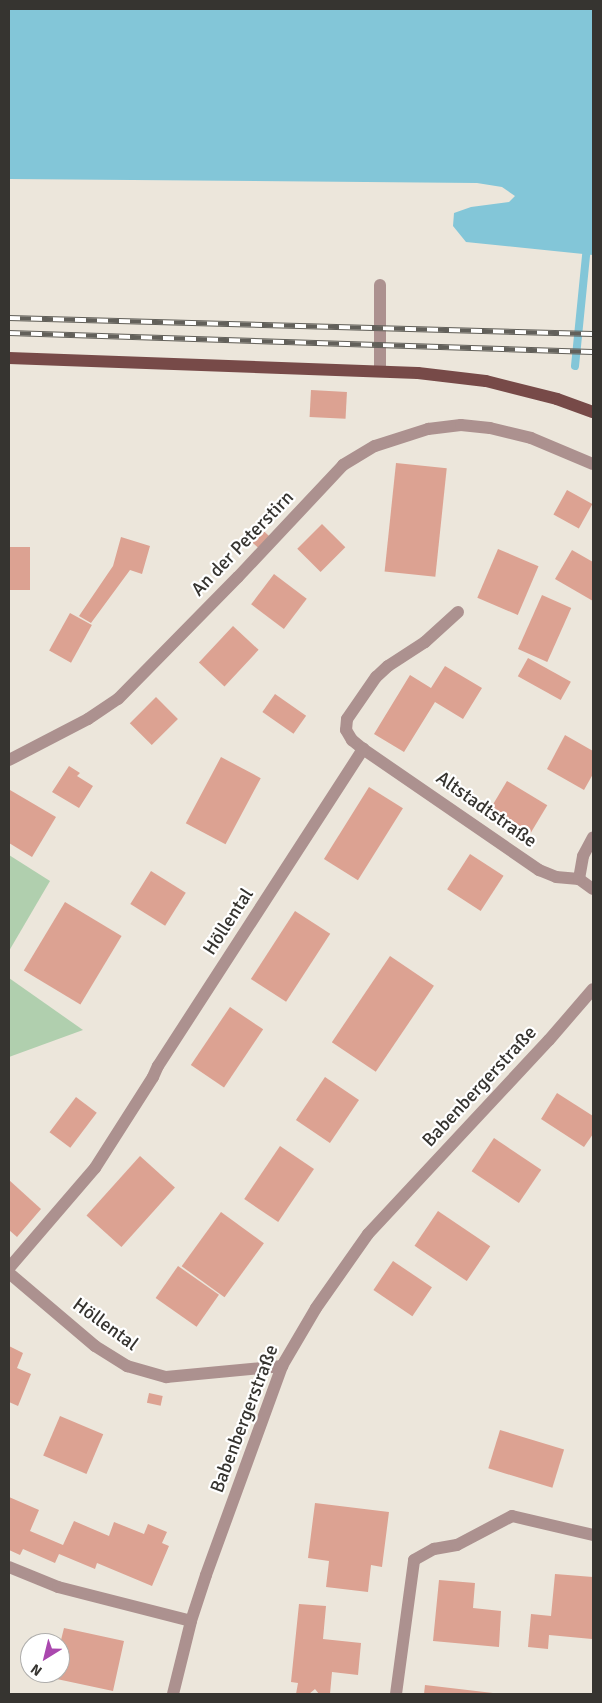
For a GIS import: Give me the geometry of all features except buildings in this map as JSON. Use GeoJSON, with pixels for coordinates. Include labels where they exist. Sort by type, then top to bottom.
{"type":"FeatureCollection","features":[{"type":"Feature","properties":{"kind":"main road"},"geometry":{"type":"LineString","coordinates":[[9,358],[380,371],[486,381],[557,399],[593,412]]}},
{"type":"Feature","properties":{"kind":"street"},"geometry":{"type":"LineString","coordinates":[[380,285],[380,371]]}},
{"type":"Feature","properties":{"kind":"street","name":"An der Peterstirn"},"geometry":{"type":"LineString","coordinates":[[9,760],[88,719],[118,699],[238,577],[343,464],[359,455],[404,436],[428,429],[461,425],[490,428],[531,438],[593,464]]}},
{"type":"Feature","properties":{"kind":"street"},"geometry":{"type":"LineString","coordinates":[[363,749],[352,740],[346,730],[347,719],[388,666],[424,642],[458,612]]}},
{"type":"Feature","properties":{"kind":"street","name":"Altstadtstraße"},"geometry":{"type":"LineString","coordinates":[[363,749],[539,870],[556,877],[579,879],[593,889]]}},
{"type":"Feature","properties":{"kind":"street","name":"Höllental"},"geometry":{"type":"LineString","coordinates":[[9,1268],[95,1168],[153,1077],[158,1066],[363,749]]}},
{"type":"Feature","properties":{"kind":"street"},"geometry":{"type":"LineString","coordinates":[[579,879],[583,856],[593,837]]}},
{"type":"Feature","properties":{"kind":"street","name":"Babenbergerstraße"},"geometry":{"type":"LineString","coordinates":[[173,1694],[191,1621],[282,1366],[316,1308],[368,1234],[549,1040],[593,989]]}},
{"type":"Feature","properties":{"kind":"street","name":"Höllental"},"geometry":{"type":"LineString","coordinates":[[9,1273],[94,1346],[127,1366],[166,1377],[282,1366]]}},
{"type":"Feature","properties":{"kind":"street"},"geometry":{"type":"LineString","coordinates":[[396,1694],[414,1560],[434,1550],[457,1544],[512,1516],[593,1535]]}},
{"type":"Feature","properties":{"kind":"street"},"geometry":{"type":"LineString","coordinates":[[9,1567],[58,1587],[191,1621]]}},
{"type":"Feature","properties":{"kind":"green space"},"geometry":{"type":"Polygon","coordinates":[[[9,855],[50,881],[9,951],[9,855]]]}},
{"type":"Feature","properties":{"kind":"green space"},"geometry":{"type":"Polygon","coordinates":[[[9,978],[83,1030],[9,1057],[9,978]]]}},
{"type":"Feature","properties":{"kind":"water"},"geometry":{"type":"Polygon","coordinates":[[[9,9],[593,9],[593,255],[466,242],[453,226],[454,213],[471,207],[509,202],[515,196],[502,187],[477,183],[9,179],[9,9]]]}},
{"type":"Feature","properties":{"kind":"waterway"},"geometry":{"type":"LineString","coordinates":[[575,366],[586,255]]}},
{"type":"Feature","properties":{"kind":"railway"},"geometry":{"type":"LineString","coordinates":[[9,318],[593,334]]}},
{"type":"Feature","properties":{"kind":"railway"},"geometry":{"type":"LineString","coordinates":[[9,333],[593,352]]}}]}
